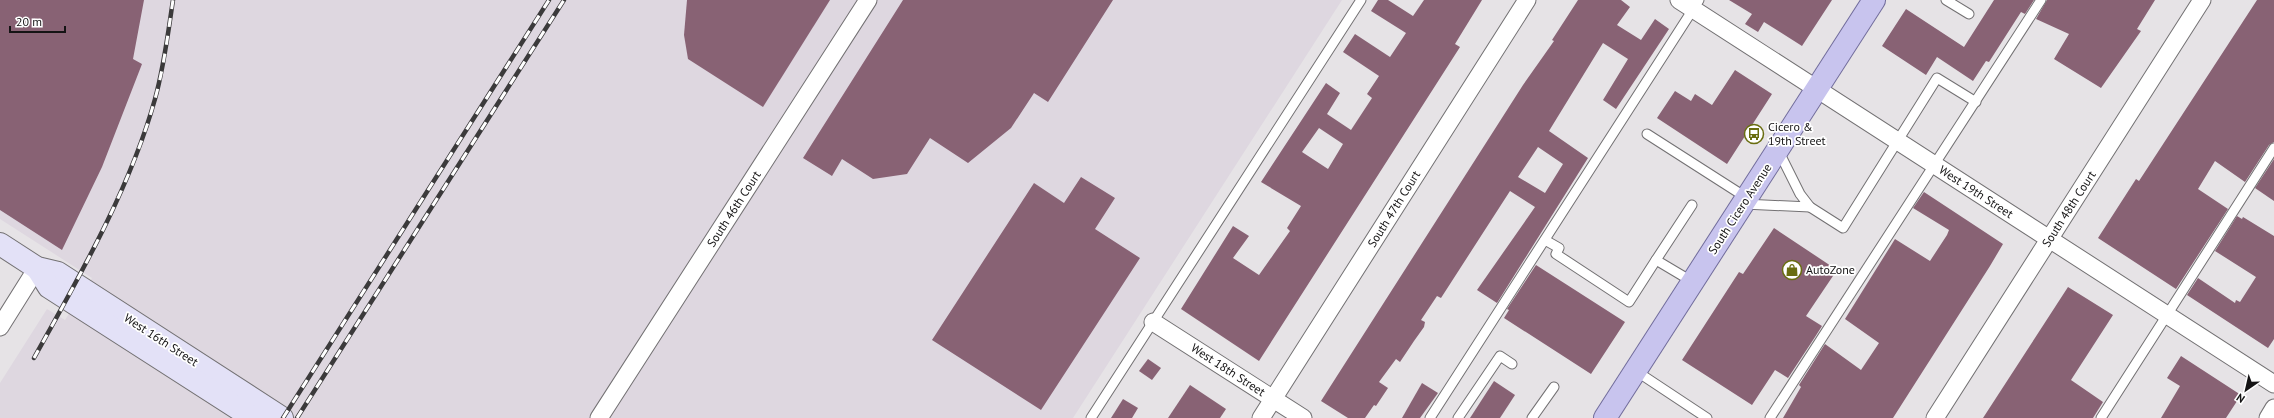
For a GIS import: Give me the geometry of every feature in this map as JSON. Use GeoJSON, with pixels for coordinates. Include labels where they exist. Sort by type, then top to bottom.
{"type":"FeatureCollection","features":[{"type":"Feature","properties":{"kind":"main road","name":"South Cicero Avenue"},"geometry":{"type":"LineString","coordinates":[[1605,418],[1874,0]]}},
{"type":"Feature","properties":{"kind":"street","name":"South 46th Court"},"geometry":{"type":"LineString","coordinates":[[599,418],[868,0]]}},
{"type":"Feature","properties":{"kind":"street","name":"South 47th Court"},"geometry":{"type":"LineString","coordinates":[[1261,418],[1527,0]]}},
{"type":"Feature","properties":{"kind":"street","name":"West 19th Street"},"geometry":{"type":"LineString","coordinates":[[1679,0],[1696,5],[1817,89],[2274,384]]}},
{"type":"Feature","properties":{"kind":"street","name":"South 48th Court"},"geometry":{"type":"LineString","coordinates":[[1935,418],[2202,0]]}},
{"type":"Feature","properties":{"kind":"street","name":"West 16th Street"},"geometry":{"type":"LineString","coordinates":[[0,244],[37,268],[58,273],[282,418]]}},
{"type":"Feature","properties":{"kind":"street","name":"West 16th Street"},"geometry":{"type":"LineString","coordinates":[[37,268],[49,287],[253,418]]}},
{"type":"Feature","properties":{"kind":"street"},"geometry":{"type":"LineString","coordinates":[[0,327],[37,268]]}},
{"type":"Feature","properties":{"kind":"street","name":"West 18th Street"},"geometry":{"type":"LineString","coordinates":[[1153,322],[1303,418]]}},
{"type":"Feature","properties":{"kind":"street"},"geometry":{"type":"LineString","coordinates":[[2268,418],[2274,408]]}},
{"type":"Feature","properties":{"kind":"lane"},"geometry":{"type":"LineString","coordinates":[[1091,418],[1361,0]]}},
{"type":"Feature","properties":{"kind":"lane"},"geometry":{"type":"LineString","coordinates":[[1946,0],[1969,14]]}},
{"type":"Feature","properties":{"kind":"lane"},"geometry":{"type":"LineString","coordinates":[[1770,418],[2041,0]]}},
{"type":"Feature","properties":{"kind":"lane"},"geometry":{"type":"LineString","coordinates":[[1430,418],[1696,5]]}},
{"type":"Feature","properties":{"kind":"lane"},"geometry":{"type":"LineString","coordinates":[[1778,150],[1800,194],[1810,207],[1843,228],[1937,78],[1976,102]]}},
{"type":"Feature","properties":{"kind":"lane"},"geometry":{"type":"LineString","coordinates":[[1647,134],[1745,201],[1810,207]]}},
{"type":"Feature","properties":{"kind":"lane"},"geometry":{"type":"LineString","coordinates":[[2101,418],[2274,148]]}},
{"type":"Feature","properties":{"kind":"lane"},"geometry":{"type":"LineString","coordinates":[[1545,240],[1559,248],[1556,254],[1629,302],[1692,205]]}},
{"type":"Feature","properties":{"kind":"lane"},"geometry":{"type":"LineString","coordinates":[[1656,260],[1693,282]]}},
{"type":"Feature","properties":{"kind":"lane"},"geometry":{"type":"LineString","coordinates":[[1458,418],[1500,356],[1512,364]]}},
{"type":"Feature","properties":{"kind":"lane"},"geometry":{"type":"LineString","coordinates":[[1636,371],[1707,418]]}},
{"type":"Feature","properties":{"kind":"lane"},"geometry":{"type":"LineString","coordinates":[[1532,418],[1554,386]]}},
{"type":"Feature","properties":{"kind":"shaded area"},"geometry":{"type":"Polygon","coordinates":[[[0,0],[1342,0],[1073,418],[0,418],[0,383],[47,309],[65,320],[92,278],[0,219],[0,0]]]}},
{"type":"Feature","properties":{"kind":"building"},"geometry":{"type":"Polygon","coordinates":[[[0,0],[144,0],[133,59],[142,64],[102,167],[62,250],[0,210],[0,0]]]}},
{"type":"Feature","properties":{"kind":"building"},"geometry":{"type":"Polygon","coordinates":[[[687,0],[830,0],[763,107],[688,59],[684,35],[687,0]]]}},
{"type":"Feature","properties":{"kind":"building"},"geometry":{"type":"Polygon","coordinates":[[[903,0],[1113,0],[1048,102],[1034,93],[1011,128],[968,163],[930,138],[907,174],[873,179],[842,159],[832,176],[803,158],[903,0]]]}},
{"type":"Feature","properties":{"kind":"building"},"geometry":{"type":"Polygon","coordinates":[[[1378,0],[1388,0],[1413,16],[1424,0],[1482,0],[1455,44],[1460,47],[1259,361],[1181,309],[1233,226],[1249,236],[1233,258],[1259,275],[1290,231],[1287,228],[1301,206],[1261,182],[1326,83],[1340,93],[1327,114],[1351,130],[1372,98],[1367,94],[1379,76],[1343,52],[1355,34],[1390,57],[1406,33],[1371,11],[1378,0]],[[1319,128],[1302,152],[1328,169],[1343,144],[1319,128]]]}},
{"type":"Feature","properties":{"kind":"building"},"geometry":{"type":"Polygon","coordinates":[[[1578,0],[1621,0],[1630,7],[1617,25],[1641,40],[1655,19],[1669,29],[1616,109],[1603,100],[1628,59],[1603,43],[1549,131],[1588,158],[1497,303],[1477,290],[1535,207],[1510,191],[1441,298],[1437,296],[1421,320],[1425,322],[1424,327],[1400,362],[1396,359],[1379,382],[1388,388],[1376,406],[1374,405],[1365,418],[1348,418],[1321,401],[1523,85],[1554,41],[1552,40],[1578,0]],[[1538,147],[1518,177],[1545,193],[1563,164],[1538,147]]]}},
{"type":"Feature","properties":{"kind":"building"},"geometry":{"type":"Polygon","coordinates":[[[1729,0],[1832,0],[1802,46],[1764,22],[1758,32],[1745,24],[1752,14],[1729,0]]]}},
{"type":"Feature","properties":{"kind":"building"},"geometry":{"type":"Polygon","coordinates":[[[1994,0],[2034,0],[2025,14],[2021,12],[1989,62],[1986,61],[1973,81],[1937,57],[1926,75],[1882,46],[1906,9],[1964,47],[1994,0]]]}},
{"type":"Feature","properties":{"kind":"building"},"geometry":{"type":"Polygon","coordinates":[[[2047,0],[2155,0],[2137,29],[2141,31],[2101,88],[2054,59],[2069,34],[2036,19],[2047,0]]]}},
{"type":"Feature","properties":{"kind":"building"},"geometry":{"type":"Polygon","coordinates":[[[2257,0],[2274,0],[2274,142],[2269,145],[2245,182],[2215,161],[2198,189],[2228,209],[2176,289],[2098,238],[2136,179],[2139,181],[2257,0]]]}},
{"type":"Feature","properties":{"kind":"building"},"geometry":{"type":"Polygon","coordinates":[[[1735,70],[1772,94],[1727,164],[1657,118],[1675,91],[1691,101],[1695,94],[1712,105],[1735,70]]]}},
{"type":"Feature","properties":{"kind":"building"},"geometry":{"type":"Polygon","coordinates":[[[2274,159],[2274,201],[2255,188],[2274,159]]]}},
{"type":"Feature","properties":{"kind":"building"},"geometry":{"type":"Polygon","coordinates":[[[1081,177],[1115,198],[1095,229],[1140,258],[1041,410],[932,340],[1034,183],[1064,203],[1081,177]]]}},
{"type":"Feature","properties":{"kind":"building"},"geometry":{"type":"Polygon","coordinates":[[[1924,192],[2003,244],[1990,266],[1893,418],[1783,418],[1801,387],[1799,385],[1825,344],[1861,370],[1879,343],[1845,319],[1895,239],[1930,261],[1947,235],[1949,230],[1913,208],[1924,192]]]}},
{"type":"Feature","properties":{"kind":"building"},"geometry":{"type":"Polygon","coordinates":[[[2237,216],[2242,219],[2243,217],[2274,236],[2274,339],[2268,348],[2187,295],[2198,278],[2235,303],[2236,300],[2240,302],[2256,277],[2215,251],[2237,216]]]}},
{"type":"Feature","properties":{"kind":"building"},"geometry":{"type":"Polygon","coordinates":[[[1774,228],[1837,270],[1806,316],[1822,326],[1788,378],[1775,370],[1752,405],[1682,360],[1739,272],[1743,274],[1774,228]]]}},
{"type":"Feature","properties":{"kind":"building"},"geometry":{"type":"Polygon","coordinates":[[[1536,265],[1625,322],[1591,374],[1504,318],[1509,310],[1507,309],[1536,265]]]}},
{"type":"Feature","properties":{"kind":"building"},"geometry":{"type":"Polygon","coordinates":[[[2068,287],[2113,315],[2071,380],[2103,402],[2093,418],[1983,418],[2068,287]]]}},
{"type":"Feature","properties":{"kind":"building"},"geometry":{"type":"Polygon","coordinates":[[[2181,356],[2241,395],[2226,418],[2161,418],[2180,386],[2167,378],[2181,356]]]}},
{"type":"Feature","properties":{"kind":"building"},"geometry":{"type":"Polygon","coordinates":[[[1148,359],[1161,368],[1152,380],[1139,371],[1148,359]]]}},
{"type":"Feature","properties":{"kind":"building"},"geometry":{"type":"Polygon","coordinates":[[[1494,381],[1515,395],[1500,418],[1470,418],[1494,381]]]}},
{"type":"Feature","properties":{"kind":"building"},"geometry":{"type":"Polygon","coordinates":[[[1422,383],[1438,393],[1420,418],[1402,418],[1422,383]]]}},
{"type":"Feature","properties":{"kind":"building"},"geometry":{"type":"Polygon","coordinates":[[[1190,385],[1226,409],[1220,418],[1168,418],[1190,385]]]}},
{"type":"Feature","properties":{"kind":"building"},"geometry":{"type":"Polygon","coordinates":[[[1123,399],[1138,408],[1132,418],[1111,418],[1123,399]]]}},
{"type":"Feature","properties":{"kind":"railway"},"geometry":{"type":"LineString","coordinates":[[34,358],[102,232],[132,166],[155,99],[161,75],[173,0]]}},
{"type":"Feature","properties":{"kind":"railway"},"geometry":{"type":"LineString","coordinates":[[283,418],[549,0]]}},
{"type":"Feature","properties":{"kind":"railway"},"geometry":{"type":"LineString","coordinates":[[297,418],[564,0]]}},
{"type":"Feature","properties":{"kind":"place","name":"Cicero & 19th Street"},"geometry":{"type":"Point","coordinates":[1754,134]}},
{"type":"Feature","properties":{"kind":"place","name":"AutoZone"},"geometry":{"type":"Point","coordinates":[1792,270]}}]}
